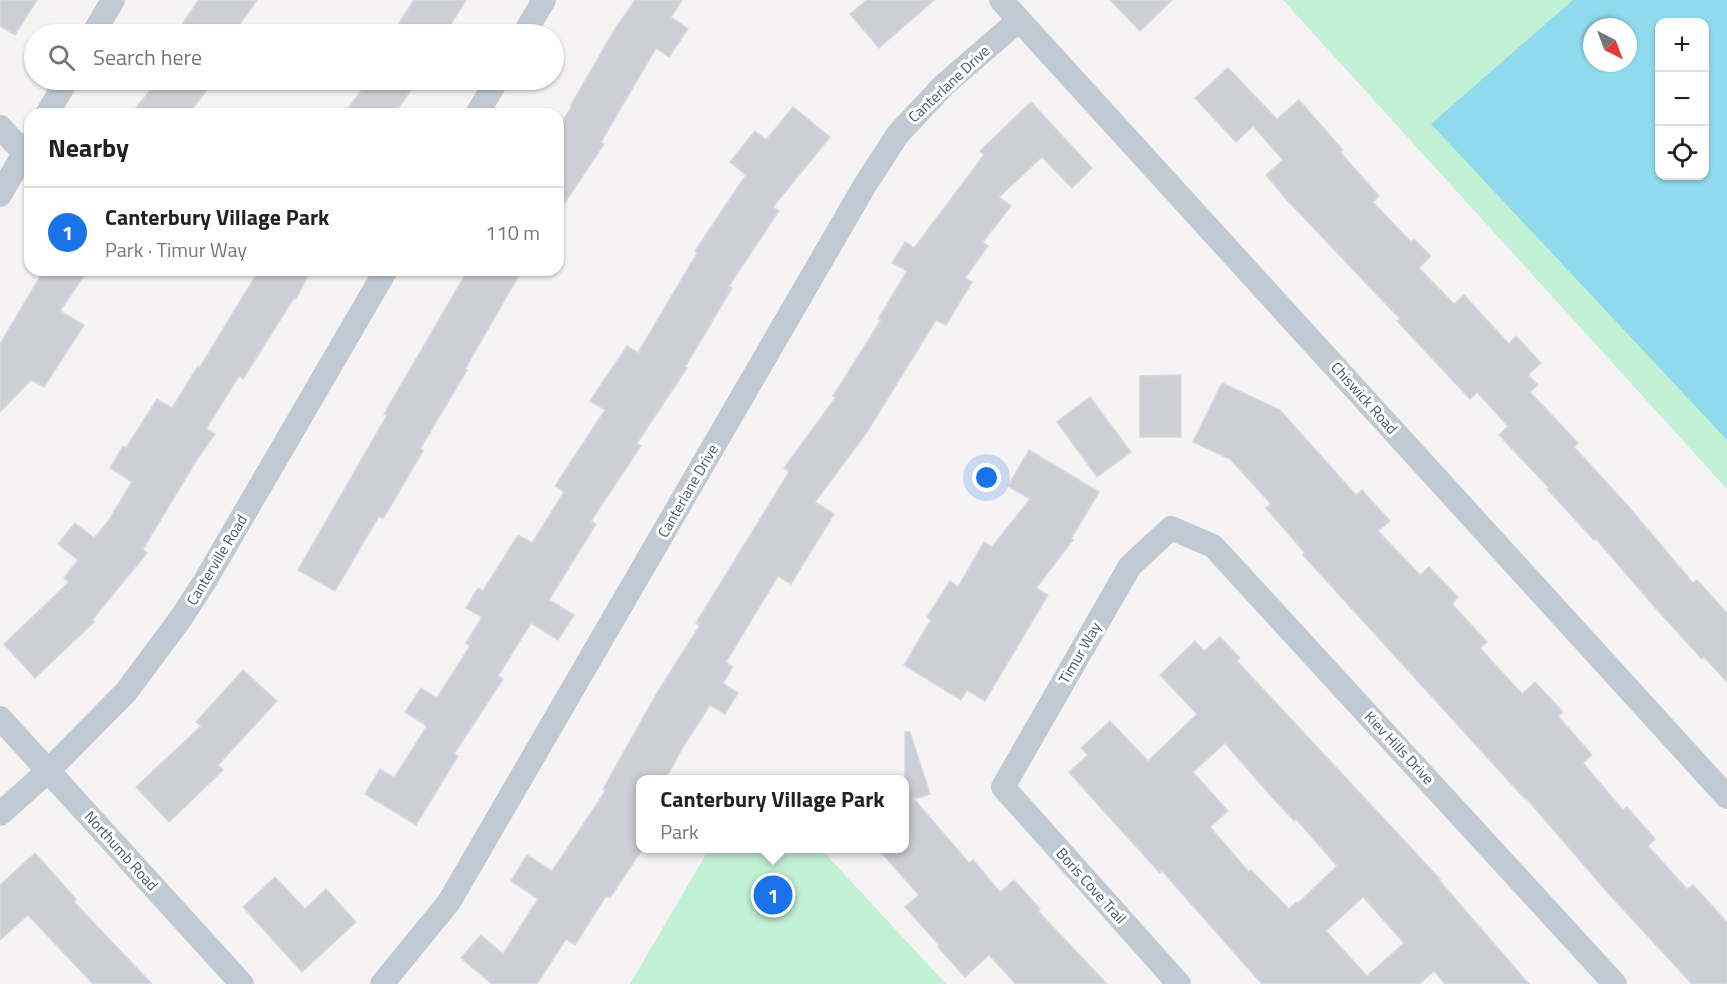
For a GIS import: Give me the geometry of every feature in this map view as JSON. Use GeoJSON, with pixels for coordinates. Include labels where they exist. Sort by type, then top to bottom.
{"type":"FeatureCollection","features":[{"type":"Feature","properties":{"kind":"street"},"geometry":{"type":"LineString","coordinates":[[99,24],[113,0]]}},
{"type":"Feature","properties":{"kind":"street"},"geometry":{"type":"LineString","coordinates":[[530,24],[544,0]]}},
{"type":"Feature","properties":{"kind":"street","name":"Chiswick Road"},"geometry":{"type":"LineString","coordinates":[[1001,0],[1727,796]]}},
{"type":"Feature","properties":{"kind":"street","name":"Canterlane Drive"},"geometry":{"type":"LineString","coordinates":[[382,984],[449,902],[865,185],[898,134],[944,85],[1019,20]]}},
{"type":"Feature","properties":{"kind":"street"},"geometry":{"type":"LineString","coordinates":[[51,108],[61,90]]}},
{"type":"Feature","properties":{"kind":"street"},"geometry":{"type":"LineString","coordinates":[[481,108],[491,90]]}},
{"type":"Feature","properties":{"kind":"street"},"geometry":{"type":"LineString","coordinates":[[0,127],[24,146]]}},
{"type":"Feature","properties":{"kind":"street"},"geometry":{"type":"LineString","coordinates":[[0,195],[24,153]]}},
{"type":"Feature","properties":{"kind":"street","name":"Canterville Road"},"geometry":{"type":"LineString","coordinates":[[0,814],[48,771],[126,692],[181,618],[205,581],[383,276]]}},
{"type":"Feature","properties":{"kind":"street","name":"Timur Way"},"geometry":{"type":"LineString","coordinates":[[1003,787],[1131,566],[1171,528]]}},
{"type":"Feature","properties":{"kind":"street","name":"Kiev Hills Drive"},"geometry":{"type":"LineString","coordinates":[[1171,528],[1213,546],[1615,984]]}},
{"type":"Feature","properties":{"kind":"street","name":"Northumb Road"},"geometry":{"type":"LineString","coordinates":[[0,718],[242,984]]}},
{"type":"Feature","properties":{"kind":"street","name":"Boris Cove Trail"},"geometry":{"type":"LineString","coordinates":[[1003,787],[1179,984]]}},
{"type":"Feature","properties":{"kind":"green space"},"geometry":{"type":"Polygon","coordinates":[[[1283,0],[1727,0],[1727,489],[1283,0]]]}},
{"type":"Feature","properties":{"kind":"green space"},"geometry":{"type":"Polygon","coordinates":[[[707,853],[825,853],[946,984],[630,984],[707,853]]]}},
{"type":"Feature","properties":{"kind":"water"},"geometry":{"type":"Polygon","coordinates":[[[1573,0],[1727,0],[1727,440],[1431,124],[1573,0]]]}},
{"type":"Feature","properties":{"kind":"building"},"geometry":{"type":"Polygon","coordinates":[[[0,0],[37,0],[15,35],[0,26],[0,0]]]}},
{"type":"Feature","properties":{"kind":"building"},"geometry":{"type":"Polygon","coordinates":[[[199,0],[257,0],[240,24],[182,24],[199,0]]]}},
{"type":"Feature","properties":{"kind":"building"},"geometry":{"type":"Polygon","coordinates":[[[414,0],[466,0],[451,24],[398,24],[414,0]]]}},
{"type":"Feature","properties":{"kind":"building"},"geometry":{"type":"Polygon","coordinates":[[[635,0],[682,0],[671,17],[688,29],[669,57],[656,48],[601,142],[604,144],[564,204],[564,119],[615,29],[635,0]]]}},
{"type":"Feature","properties":{"kind":"building"},"geometry":{"type":"Polygon","coordinates":[[[867,0],[934,0],[879,48],[850,14],[867,0]]]}},
{"type":"Feature","properties":{"kind":"building"},"geometry":{"type":"Polygon","coordinates":[[[1110,0],[1172,0],[1140,31],[1110,0]]]}},
{"type":"Feature","properties":{"kind":"building"},"geometry":{"type":"Polygon","coordinates":[[[1228,68],[1277,119],[1299,100],[1379,196],[1373,202],[1411,242],[1414,239],[1431,256],[1419,268],[1454,304],[1464,295],[1509,344],[1516,336],[1541,363],[1528,375],[1538,385],[1530,392],[1578,443],[1574,447],[1629,507],[1693,583],[1697,580],[1727,613],[1727,682],[1704,657],[1702,659],[1596,539],[1594,540],[1499,435],[1508,426],[1477,392],[1470,399],[1397,321],[1400,319],[1286,199],[1266,175],[1283,160],[1253,126],[1236,142],[1195,98],[1228,68]]]}},
{"type":"Feature","properties":{"kind":"building"},"geometry":{"type":"Polygon","coordinates":[[[150,90],[207,90],[193,108],[136,108],[150,90]]]}},
{"type":"Feature","properties":{"kind":"building"},"geometry":{"type":"Polygon","coordinates":[[[362,90],[411,90],[398,108],[348,108],[362,90]]]}},
{"type":"Feature","properties":{"kind":"building"},"geometry":{"type":"Polygon","coordinates":[[[1031,102],[1092,168],[1072,188],[1042,157],[999,197],[1011,206],[983,242],[988,246],[965,278],[972,282],[946,325],[936,320],[867,432],[815,502],[834,514],[791,584],[778,576],[726,662],[733,667],[723,683],[738,693],[725,714],[710,705],[668,775],[636,775],[636,853],[640,853],[610,898],[606,896],[575,945],[566,939],[537,984],[492,984],[461,958],[481,935],[503,954],[538,899],[511,881],[527,855],[552,871],[606,790],[603,789],[657,693],[700,625],[696,623],[789,472],[784,468],[836,397],[833,396],[881,320],[878,319],[907,271],[892,263],[905,242],[914,248],[984,155],[980,151],[1031,102]]]}},
{"type":"Feature","properties":{"kind":"building"},"geometry":{"type":"Polygon","coordinates":[[[793,107],[830,137],[773,207],[779,211],[729,286],[732,288],[685,367],[687,368],[637,443],[641,446],[591,521],[596,524],[549,600],[574,615],[558,640],[531,623],[498,676],[503,679],[454,754],[458,756],[416,825],[365,794],[380,769],[394,778],[427,726],[405,712],[421,688],[437,698],[470,646],[466,643],[482,617],[466,608],[478,588],[483,591],[518,535],[532,543],[564,492],[555,486],[605,410],[590,401],[627,346],[638,353],[697,253],[695,251],[746,175],[730,162],[755,131],[766,140],[793,107]]]}},
{"type":"Feature","properties":{"kind":"building"},"geometry":{"type":"Polygon","coordinates":[[[40,276],[84,276],[60,311],[84,325],[44,387],[31,380],[0,412],[0,344],[40,276]]]}},
{"type":"Feature","properties":{"kind":"building"},"geometry":{"type":"Polygon","coordinates":[[[255,276],[308,276],[296,299],[294,298],[243,379],[239,376],[206,429],[215,434],[143,549],[147,553],[92,620],[94,622],[35,678],[4,644],[69,582],[64,578],[78,560],[58,544],[75,523],[94,538],[109,520],[132,482],[110,468],[123,446],[126,448],[157,399],[172,408],[198,366],[200,367],[255,276]]]}},
{"type":"Feature","properties":{"kind":"building"},"geometry":{"type":"Polygon","coordinates":[[[464,276],[519,276],[420,449],[423,451],[383,519],[379,516],[335,591],[298,570],[387,415],[384,414],[464,276]]]}},
{"type":"Feature","properties":{"kind":"building"},"geometry":{"type":"Polygon","coordinates":[[[1181,375],[1181,437],[1140,437],[1140,376],[1181,375]]]}},
{"type":"Feature","properties":{"kind":"building"},"geometry":{"type":"Polygon","coordinates":[[[1222,383],[1280,410],[1356,495],[1362,490],[1390,521],[1378,531],[1420,575],[1429,567],[1458,597],[1452,604],[1487,642],[1480,648],[1522,694],[1535,682],[1563,712],[1558,716],[1592,755],[1583,763],[1623,810],[1627,807],[1655,839],[1648,846],[1687,889],[1693,885],[1727,922],[1727,984],[1692,984],[1608,893],[1526,798],[1303,555],[1305,553],[1266,508],[1271,504],[1230,459],[1193,442],[1222,383]]]}},
{"type":"Feature","properties":{"kind":"building"},"geometry":{"type":"Polygon","coordinates":[[[1090,397],[1131,452],[1097,477],[1057,422],[1090,397]]]}},
{"type":"Feature","properties":{"kind":"building"},"geometry":{"type":"Polygon","coordinates":[[[1029,450],[1099,492],[1071,539],[1073,540],[1036,588],[1048,595],[985,701],[967,690],[961,700],[904,665],[931,620],[927,617],[950,581],[958,587],[984,542],[992,547],[1030,499],[1008,486],[1029,450]]]}},
{"type":"Feature","properties":{"kind":"building"},"geometry":{"type":"Polygon","coordinates":[[[1220,637],[1240,658],[1237,661],[1440,879],[1529,984],[1445,984],[1434,971],[1419,984],[1262,984],[1162,871],[1160,873],[1069,772],[1088,755],[1081,748],[1110,721],[1148,761],[1197,714],[1160,675],[1195,641],[1204,651],[1220,637]],[[1225,743],[1193,772],[1228,811],[1210,827],[1249,872],[1251,870],[1289,909],[1337,866],[1225,743]],[[1363,897],[1326,931],[1367,976],[1404,943],[1363,897]]]}},
{"type":"Feature","properties":{"kind":"building"},"geometry":{"type":"Polygon","coordinates":[[[243,670],[277,701],[218,765],[223,770],[169,822],[136,787],[201,726],[196,722],[243,670]]]}},
{"type":"Feature","properties":{"kind":"building"},"geometry":{"type":"Polygon","coordinates":[[[905,732],[910,732],[930,794],[914,799],[969,863],[973,860],[1000,892],[1014,880],[1040,909],[1038,911],[1107,984],[1016,984],[989,955],[965,977],[905,907],[919,895],[882,853],[909,853],[909,775],[905,775],[905,732]]]}},
{"type":"Feature","properties":{"kind":"building"},"geometry":{"type":"Polygon","coordinates":[[[35,853],[76,899],[74,902],[152,984],[93,984],[28,915],[0,940],[0,885],[35,853]]]}},
{"type":"Feature","properties":{"kind":"building"},"geometry":{"type":"Polygon","coordinates":[[[275,877],[305,909],[326,889],[356,922],[302,972],[243,907],[275,877]]]}},
{"type":"Feature","properties":{"kind":"place","name":"Canterbury Village Park"},"geometry":{"type":"Point","coordinates":[773,895]}}]}
